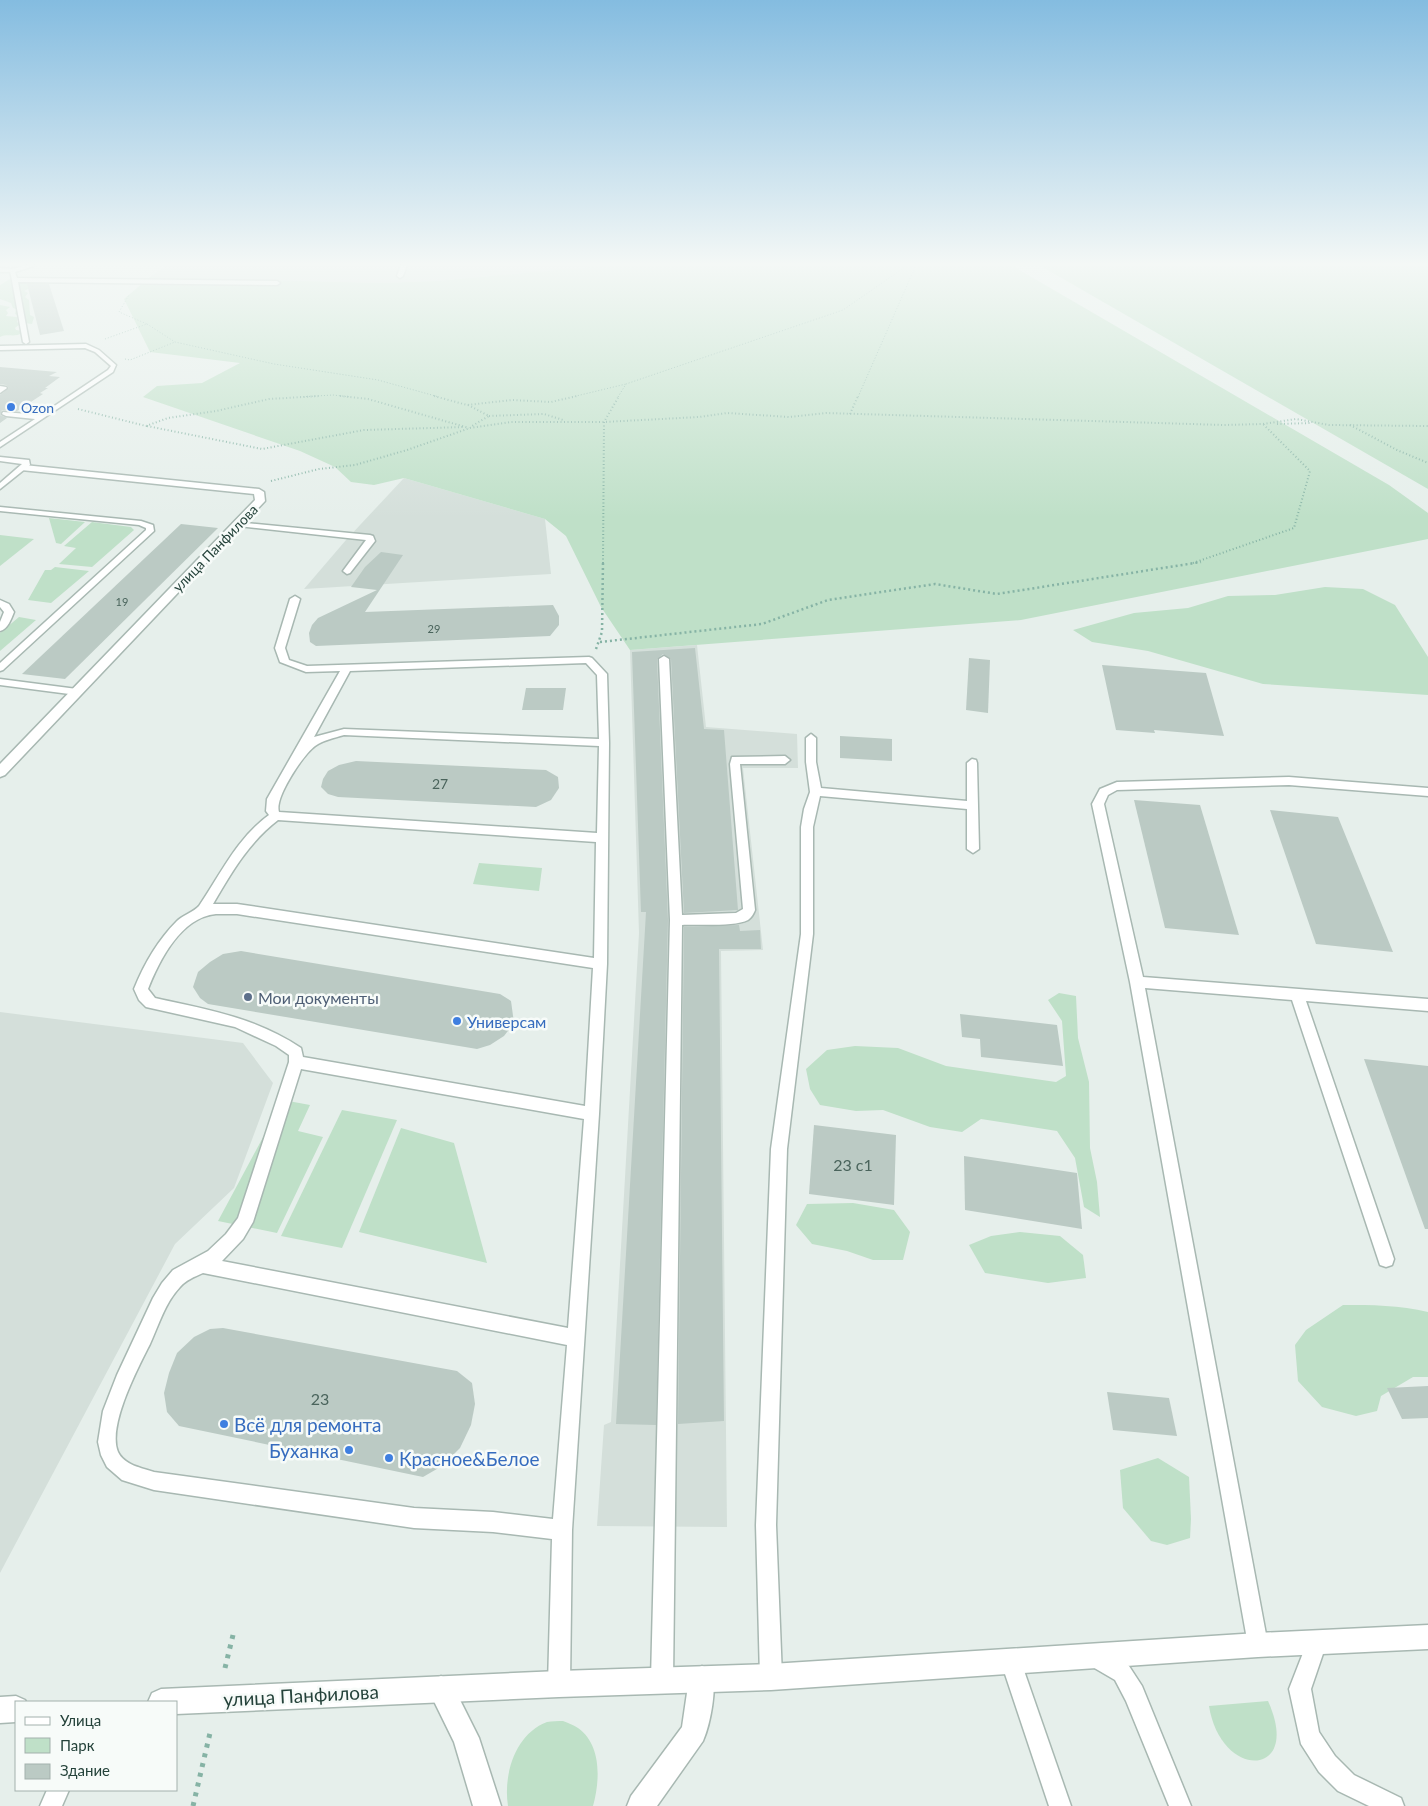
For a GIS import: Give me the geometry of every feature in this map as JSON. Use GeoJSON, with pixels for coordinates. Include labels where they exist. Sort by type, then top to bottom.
{"type":"FeatureCollection","features":[{"type":"Feature","properties":{"kind":"street","name":"улица Панфилова"},"geometry":{"type":"LineString","coordinates":[[0,772],[260,501],[259,492],[24,468]]}},
{"type":"Feature","properties":{"kind":"street","name":"улица Панфилова"},"geometry":{"type":"LineString","coordinates":[[178,1701],[559,1684],[771,1677],[1258,1645],[1428,1637]]}},
{"type":"Feature","properties":{"kind":"street"},"geometry":{"type":"LineString","coordinates":[[641,1806],[694,1732],[702,1679]]}},
{"type":"Feature","properties":{"kind":"street"},"geometry":{"type":"LineString","coordinates":[[441,1689],[466,1738],[487,1806]]}},
{"type":"Feature","properties":{"kind":"street"},"geometry":{"type":"LineString","coordinates":[[0,1710],[15,1710]]}},
{"type":"Feature","properties":{"kind":"lane"},"geometry":{"type":"LineString","coordinates":[[0,445],[113,368],[113,364],[95,349]]}},
{"type":"Feature","properties":{"kind":"lane"},"geometry":{"type":"LineString","coordinates":[[6,414],[42,416]]}},
{"type":"Feature","properties":{"kind":"lane"},"geometry":{"type":"LineString","coordinates":[[0,459],[26,462],[24,468],[0,487]]}},
{"type":"Feature","properties":{"kind":"lane"},"geometry":{"type":"LineString","coordinates":[[0,508],[141,523],[150,527],[150,531],[0,668]]}},
{"type":"Feature","properties":{"kind":"lane"},"geometry":{"type":"LineString","coordinates":[[238,524],[370,538],[372,541],[347,571]]}},
{"type":"Feature","properties":{"kind":"lane"},"geometry":{"type":"LineString","coordinates":[[295,598],[280,648],[285,662],[306,668],[589,660],[602,674],[604,743],[600,964],[592,1114],[562,1530],[559,1684]]}},
{"type":"Feature","properties":{"kind":"lane"},"geometry":{"type":"LineString","coordinates":[[0,603],[6,606],[9,612],[6,621],[0,628]]}},
{"type":"Feature","properties":{"kind":"lane"},"geometry":{"type":"LineString","coordinates":[[662,1680],[676,920],[664,659]]}},
{"type":"Feature","properties":{"kind":"lane"},"geometry":{"type":"LineString","coordinates":[[276,816],[272,811],[273,799],[347,668]]}},
{"type":"Feature","properties":{"kind":"lane"},"geometry":{"type":"LineString","coordinates":[[0,682],[77,692]]}},
{"type":"Feature","properties":{"kind":"lane"},"geometry":{"type":"LineString","coordinates":[[301,752],[313,742],[344,732],[604,743]]}},
{"type":"Feature","properties":{"kind":"lane"},"geometry":{"type":"LineString","coordinates":[[771,1677],[766,1526],[779,1149],[807,934],[807,827],[810,808],[816,792],[811,762],[811,738]]}},
{"type":"Feature","properties":{"kind":"lane"},"geometry":{"type":"LineString","coordinates":[[676,920],[736,918],[744,916],[749,910],[735,764],[736,760],[743,758],[785,760]]}},
{"type":"Feature","properties":{"kind":"lane"},"geometry":{"type":"LineString","coordinates":[[972,763],[973,849]]}},
{"type":"Feature","properties":{"kind":"lane"},"geometry":{"type":"LineString","coordinates":[[1258,1645],[1136,982],[1098,804],[1100,796],[1107,789],[1117,786],[1289,781],[1428,792]]}},
{"type":"Feature","properties":{"kind":"lane"},"geometry":{"type":"LineString","coordinates":[[816,792],[972,805]]}},
{"type":"Feature","properties":{"kind":"lane"},"geometry":{"type":"LineString","coordinates":[[202,911],[250,837],[262,825],[276,816],[602,838]]}},
{"type":"Feature","properties":{"kind":"lane"},"geometry":{"type":"LineString","coordinates":[[562,1530],[492,1522],[414,1518],[154,1481],[135,1476],[119,1467],[110,1455],[107,1441],[109,1422],[116,1397],[158,1306],[169,1288],[183,1272],[202,1265],[239,1233],[245,1222],[296,1062],[296,1052],[263,1033],[237,1022],[152,1003],[144,996],[141,989],[147,973],[175,931],[187,919],[202,911],[217,908],[238,909],[600,964]]}},
{"type":"Feature","properties":{"kind":"lane"},"geometry":{"type":"LineString","coordinates":[[1136,982],[1428,1005]]}},
{"type":"Feature","properties":{"kind":"lane"},"geometry":{"type":"LineString","coordinates":[[1297,994],[1386,1259]]}},
{"type":"Feature","properties":{"kind":"lane"},"geometry":{"type":"LineString","coordinates":[[296,1062],[592,1114]]}},
{"type":"Feature","properties":{"kind":"lane"},"geometry":{"type":"LineString","coordinates":[[202,1265],[575,1338]]}},
{"type":"Feature","properties":{"kind":"lane"},"geometry":{"type":"LineString","coordinates":[[1317,1642],[1300,1689],[1309,1736],[1327,1764],[1346,1783],[1393,1806]]}},
{"type":"Feature","properties":{"kind":"lane"},"geometry":{"type":"LineString","coordinates":[[1094,1656],[1122,1672],[1134,1694],[1180,1806]]}},
{"type":"Feature","properties":{"kind":"lane"},"geometry":{"type":"LineString","coordinates":[[1011,1662],[1060,1806]]}},
{"type":"Feature","properties":{"kind":"lane"},"geometry":{"type":"LineString","coordinates":[[52,1806],[58,1791]]}},
{"type":"Feature","properties":{"kind":"path"},"geometry":{"type":"LineString","coordinates":[[105,358],[130,360],[157,349]]}},
{"type":"Feature","properties":{"kind":"path"},"geometry":{"type":"LineString","coordinates":[[208,349],[274,364],[378,380],[467,405],[490,416],[544,414],[568,422]]}},
{"type":"Feature","properties":{"kind":"path"},"geometry":{"type":"LineString","coordinates":[[467,405],[512,400],[551,402],[626,384],[728,349]]}},
{"type":"Feature","properties":{"kind":"path"},"geometry":{"type":"LineString","coordinates":[[850,414],[879,349]]}},
{"type":"Feature","properties":{"kind":"path"},"geometry":{"type":"LineString","coordinates":[[589,660],[600,642],[602,632],[604,422],[626,384]]}},
{"type":"Feature","properties":{"kind":"path"},"geometry":{"type":"LineString","coordinates":[[146,426],[168,418],[269,400],[332,394],[368,399],[470,428]]}},
{"type":"Feature","properties":{"kind":"path"},"geometry":{"type":"LineString","coordinates":[[63,403],[72,408],[146,426],[262,449],[364,430],[439,426],[470,428],[490,416]]}},
{"type":"Feature","properties":{"kind":"path"},"geometry":{"type":"LineString","coordinates":[[237,490],[318,469],[354,465],[407,450],[470,428],[511,422],[604,422],[699,417],[726,413],[789,417],[850,414],[1263,424],[1296,420],[1316,423]]}},
{"type":"Feature","properties":{"kind":"path"},"geometry":{"type":"LineString","coordinates":[[1272,423],[1292,425],[1316,423],[1428,426]]}},
{"type":"Feature","properties":{"kind":"path"},"geometry":{"type":"LineString","coordinates":[[600,642],[762,624],[828,600],[935,584],[997,594],[1200,562],[1294,528],[1310,471],[1263,424]]}},
{"type":"Feature","properties":{"kind":"path"},"geometry":{"type":"LineString","coordinates":[[1350,424],[1397,450],[1428,462]]}},
{"type":"Feature","properties":{"kind":"path"},"geometry":{"type":"LineString","coordinates":[[225,1668],[233,1635]]}},
{"type":"Feature","properties":{"kind":"path"},"geometry":{"type":"LineString","coordinates":[[193,1806],[210,1733]]}},
{"type":"Feature","properties":{"kind":"shaded area"},"geometry":{"type":"Polygon","coordinates":[[[404,478],[545,519],[551,574],[304,589],[346,540],[404,478]]]}},
{"type":"Feature","properties":{"kind":"shaded area"},"geometry":{"type":"Polygon","coordinates":[[[697,645],[706,727],[797,734],[798,768],[743,768],[763,950],[721,951],[727,1527],[597,1526],[604,1425],[611,1422],[639,933],[630,650],[697,645]]]}},
{"type":"Feature","properties":{"kind":"shaded area"},"geometry":{"type":"Polygon","coordinates":[[[0,1012],[243,1043],[273,1083],[234,1188],[175,1244],[0,1573],[0,1012]]]}},
{"type":"Feature","properties":{"kind":"green space"},"geometry":{"type":"Polygon","coordinates":[[[149,349],[1156,349],[1389,485],[1428,513],[1428,539],[1021,620],[630,650],[601,607],[566,536],[545,519],[404,478],[374,485],[351,482],[335,467],[300,451],[143,397],[157,386],[202,383],[240,363],[150,352],[149,349]]]}},
{"type":"Feature","properties":{"kind":"green space"},"geometry":{"type":"Polygon","coordinates":[[[1185,349],[1428,349],[1428,489],[1185,349]]]}},
{"type":"Feature","properties":{"kind":"green space"},"geometry":{"type":"Polygon","coordinates":[[[49,518],[85,522],[61,544],[56,543],[49,518]]]}},
{"type":"Feature","properties":{"kind":"green space"},"geometry":{"type":"Polygon","coordinates":[[[92,522],[131,527],[134,530],[92,567],[59,564],[76,548],[64,546],[92,522]]]}},
{"type":"Feature","properties":{"kind":"green space"},"geometry":{"type":"Polygon","coordinates":[[[0,535],[34,539],[0,566],[0,535]]]}},
{"type":"Feature","properties":{"kind":"green space"},"geometry":{"type":"Polygon","coordinates":[[[55,567],[89,571],[51,603],[28,600],[45,570],[51,570],[55,567]]]}},
{"type":"Feature","properties":{"kind":"green space"},"geometry":{"type":"Polygon","coordinates":[[[1325,587],[1363,589],[1395,605],[1428,657],[1428,695],[1263,684],[1148,651],[1092,642],[1073,630],[1134,613],[1188,608],[1228,596],[1275,595],[1325,587]]]}},
{"type":"Feature","properties":{"kind":"green space"},"geometry":{"type":"Polygon","coordinates":[[[19,617],[36,620],[0,651],[0,633],[19,617]]]}},
{"type":"Feature","properties":{"kind":"green space"},"geometry":{"type":"Polygon","coordinates":[[[479,863],[542,868],[539,891],[473,884],[479,863]]]}},
{"type":"Feature","properties":{"kind":"green space"},"geometry":{"type":"Polygon","coordinates":[[[1059,993],[1076,996],[1078,1038],[1089,1082],[1090,1148],[1097,1182],[1100,1217],[1084,1207],[1075,1158],[1057,1131],[981,1119],[962,1132],[930,1127],[883,1110],[856,1111],[820,1105],[810,1089],[806,1069],[827,1050],[855,1046],[898,1048],[946,1066],[1056,1082],[1066,1076],[1062,1021],[1048,1000],[1059,993]]]}},
{"type":"Feature","properties":{"kind":"green space"},"geometry":{"type":"Polygon","coordinates":[[[283,1100],[310,1105],[298,1131],[323,1137],[277,1233],[218,1221],[283,1100]]]}},
{"type":"Feature","properties":{"kind":"green space"},"geometry":{"type":"Polygon","coordinates":[[[342,1110],[397,1120],[342,1248],[281,1236],[342,1110]]]}},
{"type":"Feature","properties":{"kind":"green space"},"geometry":{"type":"Polygon","coordinates":[[[401,1128],[454,1143],[487,1263],[359,1232],[401,1128]]]}},
{"type":"Feature","properties":{"kind":"green space"},"geometry":{"type":"Polygon","coordinates":[[[853,1203],[894,1210],[910,1232],[903,1260],[873,1260],[847,1251],[812,1244],[796,1225],[807,1204],[853,1203]]]}},
{"type":"Feature","properties":{"kind":"green space"},"geometry":{"type":"Polygon","coordinates":[[[1020,1232],[1060,1236],[1083,1255],[1086,1278],[1048,1283],[985,1273],[969,1245],[991,1236],[1020,1232]]]}},
{"type":"Feature","properties":{"kind":"green space"},"geometry":{"type":"Polygon","coordinates":[[[1343,1305],[1375,1305],[1428,1312],[1428,1377],[1413,1377],[1381,1396],[1377,1411],[1356,1416],[1322,1407],[1298,1381],[1295,1345],[1306,1330],[1343,1305]]]}},
{"type":"Feature","properties":{"kind":"green space"},"geometry":{"type":"Polygon","coordinates":[[[1158,1458],[1189,1477],[1190,1538],[1167,1545],[1151,1541],[1123,1508],[1120,1470],[1158,1458]]]}},
{"type":"Feature","properties":{"kind":"green space"},"geometry":{"type":"Polygon","coordinates":[[[1268,1701],[1276,1726],[1275,1745],[1268,1756],[1256,1760],[1242,1758],[1228,1748],[1216,1730],[1209,1706],[1268,1701]]]}},
{"type":"Feature","properties":{"kind":"green space"},"geometry":{"type":"Polygon","coordinates":[[[563,1721],[576,1727],[586,1735],[595,1754],[598,1775],[593,1806],[508,1806],[507,1781],[519,1746],[536,1728],[547,1722],[563,1721]]]}},
{"type":"Feature","properties":{"kind":"building"},"geometry":{"type":"Polygon","coordinates":[[[0,367],[57,372],[49,376],[60,377],[40,393],[43,394],[17,411],[2,410],[0,415],[0,395],[9,388],[6,385],[0,384],[0,367]]]}},
{"type":"Feature","properties":{"kind":"building"},"geometry":{"type":"Polygon","coordinates":[[[0,415],[7,418],[0,423],[0,415]]]}},
{"type":"Feature","properties":{"kind":"building"},"geometry":{"type":"Polygon","coordinates":[[[181,524],[218,528],[65,679],[22,674],[181,524]]]}},
{"type":"Feature","properties":{"kind":"building"},"geometry":{"type":"Polygon","coordinates":[[[381,552],[403,555],[365,612],[553,605],[559,616],[559,625],[550,636],[316,646],[310,642],[309,633],[312,625],[318,618],[377,590],[351,587],[365,567],[381,552]]]}},
{"type":"Feature","properties":{"kind":"building"},"geometry":{"type":"Polygon","coordinates":[[[695,648],[704,729],[724,730],[738,910],[684,913],[671,659],[663,654],[657,659],[668,920],[656,1425],[616,1424],[646,912],[641,912],[632,652],[695,648]]]}},
{"type":"Feature","properties":{"kind":"building"},"geometry":{"type":"Polygon","coordinates":[[[969,658],[990,660],[988,713],[966,710],[969,658]]]}},
{"type":"Feature","properties":{"kind":"building"},"geometry":{"type":"Polygon","coordinates":[[[1102,665],[1206,673],[1224,736],[1154,730],[1155,733],[1116,730],[1102,665]]]}},
{"type":"Feature","properties":{"kind":"building"},"geometry":{"type":"Polygon","coordinates":[[[526,688],[566,688],[563,710],[522,710],[526,688]]]}},
{"type":"Feature","properties":{"kind":"building"},"geometry":{"type":"Polygon","coordinates":[[[840,736],[892,739],[892,761],[840,758],[840,736]]]}},
{"type":"Feature","properties":{"kind":"building"},"geometry":{"type":"Polygon","coordinates":[[[356,761],[546,770],[558,777],[559,788],[551,800],[536,807],[338,797],[328,794],[321,787],[328,771],[339,765],[356,761]]]}},
{"type":"Feature","properties":{"kind":"building"},"geometry":{"type":"Polygon","coordinates":[[[1134,800],[1200,805],[1239,935],[1165,928],[1134,800]]]}},
{"type":"Feature","properties":{"kind":"building"},"geometry":{"type":"Polygon","coordinates":[[[1270,810],[1338,817],[1393,952],[1316,944],[1270,810]]]}},
{"type":"Feature","properties":{"kind":"building"},"geometry":{"type":"Polygon","coordinates":[[[739,925],[740,931],[760,930],[761,949],[719,949],[724,1421],[678,1424],[684,927],[739,925]]]}},
{"type":"Feature","properties":{"kind":"building"},"geometry":{"type":"Polygon","coordinates":[[[241,951],[500,994],[511,1001],[514,1023],[504,1036],[490,1045],[477,1049],[208,1004],[200,998],[193,987],[198,972],[223,954],[241,951]]]}},
{"type":"Feature","properties":{"kind":"building"},"geometry":{"type":"Polygon","coordinates":[[[960,1014],[1057,1025],[1063,1066],[981,1057],[980,1039],[962,1037],[960,1014]]]}},
{"type":"Feature","properties":{"kind":"building"},"geometry":{"type":"Polygon","coordinates":[[[1364,1059],[1428,1066],[1428,1229],[1425,1229],[1364,1059]]]}},
{"type":"Feature","properties":{"kind":"building"},"geometry":{"type":"Polygon","coordinates":[[[814,1125],[896,1135],[894,1205],[809,1194],[814,1125]]]}},
{"type":"Feature","properties":{"kind":"building"},"geometry":{"type":"Polygon","coordinates":[[[964,1156],[1077,1173],[1082,1229],[965,1210],[964,1156]]]}},
{"type":"Feature","properties":{"kind":"building"},"geometry":{"type":"Polygon","coordinates":[[[223,1328],[457,1371],[472,1383],[475,1404],[471,1425],[460,1448],[442,1466],[423,1477],[179,1426],[167,1412],[164,1393],[177,1353],[194,1337],[210,1329],[223,1328]]]}},
{"type":"Feature","properties":{"kind":"building"},"geometry":{"type":"Polygon","coordinates":[[[1428,1386],[1428,1418],[1402,1419],[1387,1388],[1428,1386]]]}},
{"type":"Feature","properties":{"kind":"building"},"geometry":{"type":"Polygon","coordinates":[[[1107,1392],[1169,1398],[1177,1436],[1113,1430],[1107,1392]]]}},
{"type":"Feature","properties":{"kind":"place","name":"Ozon"},"geometry":{"type":"Point","coordinates":[11,407]}},
{"type":"Feature","properties":{"kind":"place","name":"Мои документы"},"geometry":{"type":"Point","coordinates":[248,997]}},
{"type":"Feature","properties":{"kind":"place","name":"Универсам"},"geometry":{"type":"Point","coordinates":[457,1021]}},
{"type":"Feature","properties":{"kind":"place","name":"Всё для ремонта"},"geometry":{"type":"Point","coordinates":[224,1424]}},
{"type":"Feature","properties":{"kind":"place","name":"Буханка"},"geometry":{"type":"Point","coordinates":[349,1450]}},
{"type":"Feature","properties":{"kind":"place","name":"Красное&Белое"},"geometry":{"type":"Point","coordinates":[389,1458]}}]}
